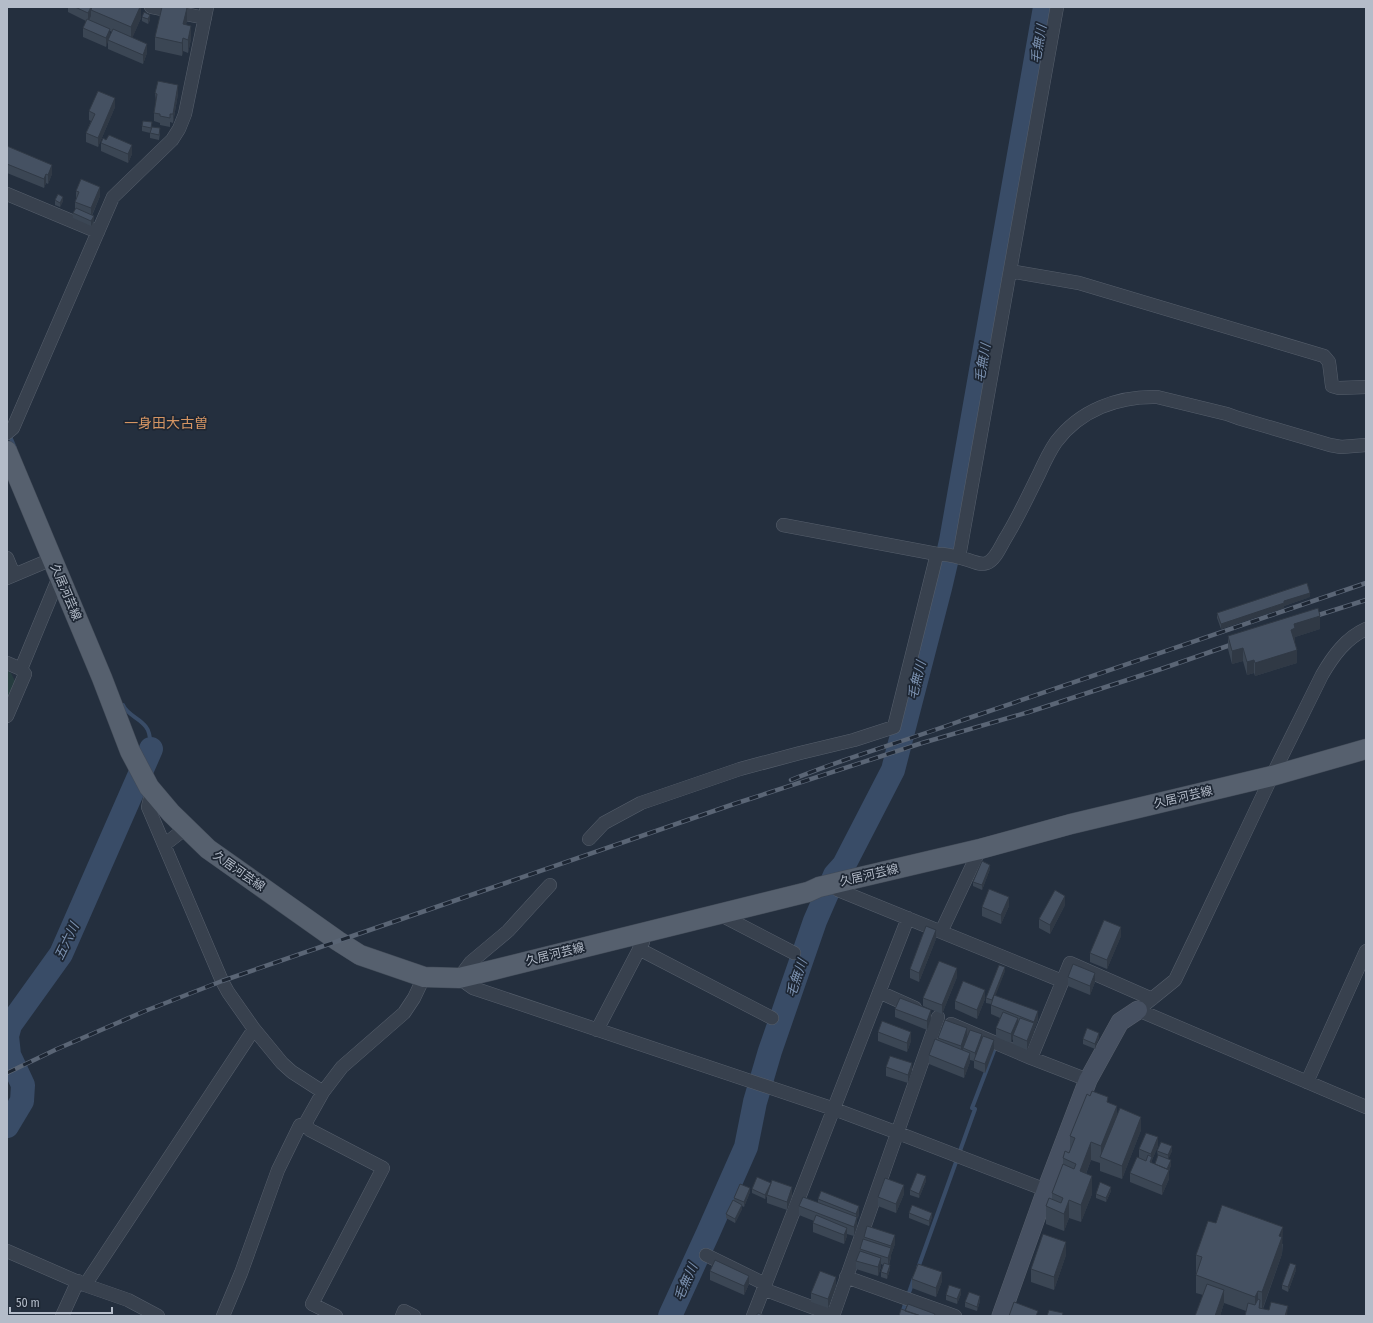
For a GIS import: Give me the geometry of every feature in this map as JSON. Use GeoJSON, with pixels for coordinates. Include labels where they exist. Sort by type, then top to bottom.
{"type":"FeatureCollection","features":[{"type":"Feature","properties":{"kind":"main road","name":"久居河芸線"},"geometry":{"type":"LineString","coordinates":[[7,451],[102,678],[130,751],[151,788],[171,813],[208,849],[338,941],[360,955],[424,977],[459,978],[808,892],[819,887],[980,849],[1071,824],[1272,776],[1366,749]]}},
{"type":"Feature","properties":{"kind":"street"},"geometry":{"type":"LineString","coordinates":[[10,431],[113,197],[172,140],[180,129],[185,114],[206,13],[151,7]]}},
{"type":"Feature","properties":{"kind":"street"},"geometry":{"type":"LineString","coordinates":[[957,557],[1057,7]]}},
{"type":"Feature","properties":{"kind":"street"},"geometry":{"type":"LineString","coordinates":[[7,194],[98,232]]}},
{"type":"Feature","properties":{"kind":"street"},"geometry":{"type":"LineString","coordinates":[[1010,271],[1079,283],[1324,356],[1329,362],[1332,386],[1339,388],[1366,387]]}},
{"type":"Feature","properties":{"kind":"street"},"geometry":{"type":"LineString","coordinates":[[783,525],[957,557],[981,564],[988,563],[995,555],[1014,525],[1056,442],[1076,421],[1089,412],[1112,402],[1146,397],[1157,397],[1227,414],[1330,445],[1341,447],[1366,445]]}},
{"type":"Feature","properties":{"kind":"street"},"geometry":{"type":"LineString","coordinates":[[589,839],[604,823],[641,803],[740,769],[854,740],[894,727],[938,554]]}},
{"type":"Feature","properties":{"kind":"street"},"geometry":{"type":"LineString","coordinates":[[7,558],[10,576],[55,568],[21,669]]}},
{"type":"Feature","properties":{"kind":"street"},"geometry":{"type":"LineString","coordinates":[[1001,1316],[1046,1190],[1088,1080],[1120,1022],[1138,1010],[1174,980],[1272,776],[1329,663],[1349,639],[1366,629]]}},
{"type":"Feature","properties":{"kind":"street"},"geometry":{"type":"LineString","coordinates":[[7,663],[21,669],[25,674],[7,716]]}},
{"type":"Feature","properties":{"kind":"street"},"geometry":{"type":"LineString","coordinates":[[151,788],[148,807],[222,981],[254,1029],[282,1064],[323,1092]]}},
{"type":"Feature","properties":{"kind":"street"},"geometry":{"type":"LineString","coordinates":[[164,845],[186,828]]}},
{"type":"Feature","properties":{"kind":"street"},"geometry":{"type":"LineString","coordinates":[[940,932],[980,849]]}},
{"type":"Feature","properties":{"kind":"street"},"geometry":{"type":"LineString","coordinates":[[844,881],[838,890],[1062,981]]}},
{"type":"Feature","properties":{"kind":"street"},"geometry":{"type":"LineString","coordinates":[[550,885],[508,931],[471,962],[459,978],[473,988],[834,1109],[898,1132],[1046,1190]]}},
{"type":"Feature","properties":{"kind":"street"},"geometry":{"type":"LineString","coordinates":[[719,914],[794,953]]}},
{"type":"Feature","properties":{"kind":"street"},"geometry":{"type":"LineString","coordinates":[[753,1316],[908,918]]}},
{"type":"Feature","properties":{"kind":"street"},"geometry":{"type":"LineString","coordinates":[[597,1030],[650,930]]}},
{"type":"Feature","properties":{"kind":"street"},"geometry":{"type":"LineString","coordinates":[[639,949],[772,1018]]}},
{"type":"Feature","properties":{"kind":"street"},"geometry":{"type":"LineString","coordinates":[[1307,1082],[1366,951]]}},
{"type":"Feature","properties":{"kind":"street"},"geometry":{"type":"LineString","coordinates":[[1030,1058],[1070,963],[1152,999]]}},
{"type":"Feature","properties":{"kind":"street"},"geometry":{"type":"LineString","coordinates":[[223,1316],[241,1273],[278,1170],[300,1125],[305,1124],[323,1092],[342,1067],[404,1013],[414,998],[424,977]]}},
{"type":"Feature","properties":{"kind":"street"},"geometry":{"type":"LineString","coordinates":[[879,992],[1030,1058],[1088,1080]]}},
{"type":"Feature","properties":{"kind":"street"},"geometry":{"type":"LineString","coordinates":[[1138,1010],[1366,1107]]}},
{"type":"Feature","properties":{"kind":"street"},"geometry":{"type":"LineString","coordinates":[[706,1255],[764,1287],[833,1315],[938,1017]]}},
{"type":"Feature","properties":{"kind":"street"},"geometry":{"type":"LineString","coordinates":[[62,1316],[82,1283],[254,1029]]}},
{"type":"Feature","properties":{"kind":"street"},"geometry":{"type":"LineString","coordinates":[[305,1124],[310,1130],[383,1168],[312,1304],[336,1316]]}},
{"type":"Feature","properties":{"kind":"street"},"geometry":{"type":"LineString","coordinates":[[7,1252],[128,1300],[158,1316]]}},
{"type":"Feature","properties":{"kind":"street"},"geometry":{"type":"LineString","coordinates":[[846,1277],[955,1316]]}},
{"type":"Feature","properties":{"kind":"street"},"geometry":{"type":"LineString","coordinates":[[402,1316],[404,1311],[414,1316]]}},
{"type":"Feature","properties":{"kind":"green space"},"geometry":{"type":"Polygon","coordinates":[[[7,671],[11,673],[15,681],[7,700],[7,671]]]}},
{"type":"Feature","properties":{"kind":"building"},"geometry":{"type":"Polygon","coordinates":[[[75,7],[91,7],[88,13],[75,7]]]}},
{"type":"Feature","properties":{"kind":"building"},"geometry":{"type":"Polygon","coordinates":[[[92,7],[140,7],[131,27],[91,10],[92,7]]]}},
{"type":"Feature","properties":{"kind":"building"},"geometry":{"type":"Polygon","coordinates":[[[162,7],[187,8],[183,24],[191,26],[188,40],[183,38],[182,43],[155,37],[162,7]]]}},
{"type":"Feature","properties":{"kind":"building"},"geometry":{"type":"Polygon","coordinates":[[[144,12],[150,15],[148,19],[142,17],[144,12]]]}},
{"type":"Feature","properties":{"kind":"building"},"geometry":{"type":"Polygon","coordinates":[[[87,19],[110,29],[106,38],[83,28],[87,19]]]}},
{"type":"Feature","properties":{"kind":"building"},"geometry":{"type":"Polygon","coordinates":[[[113,29],[147,44],[143,55],[108,40],[113,29]]]}},
{"type":"Feature","properties":{"kind":"building"},"geometry":{"type":"Polygon","coordinates":[[[158,81],[178,85],[173,114],[170,114],[170,118],[154,113],[157,94],[155,93],[158,81]]]}},
{"type":"Feature","properties":{"kind":"building"},"geometry":{"type":"Polygon","coordinates":[[[98,91],[115,98],[98,138],[86,133],[95,114],[89,111],[98,91]]]}},
{"type":"Feature","properties":{"kind":"building"},"geometry":{"type":"Polygon","coordinates":[[[143,121],[152,122],[151,128],[142,126],[143,121]]]}},
{"type":"Feature","properties":{"kind":"building"},"geometry":{"type":"Polygon","coordinates":[[[152,127],[160,128],[159,135],[150,133],[152,127]]]}},
{"type":"Feature","properties":{"kind":"building"},"geometry":{"type":"Polygon","coordinates":[[[109,135],[132,145],[128,154],[101,143],[103,138],[106,140],[109,135]]]}},
{"type":"Feature","properties":{"kind":"building"},"geometry":{"type":"Polygon","coordinates":[[[7,146],[52,165],[48,175],[46,174],[44,179],[7,164],[7,146]]]}},
{"type":"Feature","properties":{"kind":"building"},"geometry":{"type":"Polygon","coordinates":[[[81,179],[100,187],[91,208],[75,202],[79,192],[76,191],[81,179]]]}},
{"type":"Feature","properties":{"kind":"building"},"geometry":{"type":"Polygon","coordinates":[[[58,194],[63,197],[60,203],[55,200],[58,194]]]}},
{"type":"Feature","properties":{"kind":"building"},"geometry":{"type":"Polygon","coordinates":[[[76,208],[94,216],[91,221],[73,213],[76,208]]]}},
{"type":"Feature","properties":{"kind":"building"},"geometry":{"type":"Polygon","coordinates":[[[1307,583],[1310,593],[1221,624],[1217,613],[1307,583]]]}},
{"type":"Feature","properties":{"kind":"building"},"geometry":{"type":"Polygon","coordinates":[[[1318,608],[1320,616],[1294,624],[1295,628],[1291,630],[1297,650],[1255,663],[1254,660],[1247,662],[1243,648],[1232,651],[1228,636],[1318,608]]]}},
{"type":"Feature","properties":{"kind":"building"},"geometry":{"type":"Polygon","coordinates":[[[982,861],[990,865],[982,885],[973,882],[982,861]]]}},
{"type":"Feature","properties":{"kind":"building"},"geometry":{"type":"Polygon","coordinates":[[[989,889],[1009,897],[1001,915],[982,907],[989,889]]]}},
{"type":"Feature","properties":{"kind":"building"},"geometry":{"type":"Polygon","coordinates":[[[1055,890],[1065,896],[1050,925],[1039,919],[1055,890]]]}},
{"type":"Feature","properties":{"kind":"building"},"geometry":{"type":"Polygon","coordinates":[[[1104,920],[1121,927],[1107,960],[1090,953],[1104,920]]]}},
{"type":"Feature","properties":{"kind":"building"},"geometry":{"type":"Polygon","coordinates":[[[926,926],[936,930],[919,973],[910,969],[926,926]]]}},
{"type":"Feature","properties":{"kind":"building"},"geometry":{"type":"Polygon","coordinates":[[[939,961],[957,968],[942,1005],[923,998],[939,961]]]}},
{"type":"Feature","properties":{"kind":"building"},"geometry":{"type":"Polygon","coordinates":[[[1073,964],[1095,973],[1090,986],[1068,977],[1073,964]]]}},
{"type":"Feature","properties":{"kind":"building"},"geometry":{"type":"Polygon","coordinates":[[[999,965],[1005,967],[992,1000],[986,998],[999,965]]]}},
{"type":"Feature","properties":{"kind":"building"},"geometry":{"type":"Polygon","coordinates":[[[963,981],[985,990],[977,1010],[955,1001],[963,981]]]}},
{"type":"Feature","properties":{"kind":"building"},"geometry":{"type":"Polygon","coordinates":[[[994,995],[1038,1011],[1034,1022],[991,1005],[994,995]]]}},
{"type":"Feature","properties":{"kind":"building"},"geometry":{"type":"Polygon","coordinates":[[[900,998],[931,1010],[927,1021],[895,1009],[900,998]]]}},
{"type":"Feature","properties":{"kind":"building"},"geometry":{"type":"Polygon","coordinates":[[[1003,1012],[1018,1018],[1011,1034],[996,1028],[1003,1012]]]}},
{"type":"Feature","properties":{"kind":"building"},"geometry":{"type":"Polygon","coordinates":[[[1020,1018],[1034,1023],[1027,1041],[1013,1035],[1020,1018]]]}},
{"type":"Feature","properties":{"kind":"building"},"geometry":{"type":"Polygon","coordinates":[[[945,1020],[967,1028],[961,1046],[938,1038],[945,1020]]]}},
{"type":"Feature","properties":{"kind":"building"},"geometry":{"type":"Polygon","coordinates":[[[882,1021],[911,1032],[907,1043],[878,1032],[882,1021]]]}},
{"type":"Feature","properties":{"kind":"building"},"geometry":{"type":"Polygon","coordinates":[[[1087,1028],[1099,1033],[1095,1044],[1083,1039],[1087,1028]]]}},
{"type":"Feature","properties":{"kind":"building"},"geometry":{"type":"Polygon","coordinates":[[[970,1030],[982,1034],[975,1053],[963,1048],[970,1030]]]}},
{"type":"Feature","properties":{"kind":"building"},"geometry":{"type":"Polygon","coordinates":[[[983,1036],[994,1040],[985,1064],[974,1060],[983,1036]]]}},
{"type":"Feature","properties":{"kind":"building"},"geometry":{"type":"Polygon","coordinates":[[[935,1039],[970,1053],[964,1069],[929,1055],[935,1039]]]}},
{"type":"Feature","properties":{"kind":"building"},"geometry":{"type":"Polygon","coordinates":[[[890,1056],[912,1063],[908,1075],[886,1067],[890,1056]]]}},
{"type":"Feature","properties":{"kind":"building"},"geometry":{"type":"Polygon","coordinates":[[[1092,1091],[1108,1097],[1107,1102],[1117,1106],[1101,1146],[1091,1142],[1080,1171],[1092,1176],[1081,1205],[1069,1200],[1064,1214],[1046,1206],[1049,1198],[1061,1203],[1063,1198],[1052,1193],[1063,1164],[1074,1169],[1076,1164],[1063,1158],[1065,1151],[1069,1153],[1075,1138],[1070,1136],[1087,1094],[1090,1096],[1092,1091]]]}},
{"type":"Feature","properties":{"kind":"building"},"geometry":{"type":"Polygon","coordinates":[[[1120,1108],[1141,1117],[1122,1166],[1100,1157],[1120,1108]]]}},
{"type":"Feature","properties":{"kind":"building"},"geometry":{"type":"Polygon","coordinates":[[[1146,1133],[1158,1137],[1151,1154],[1139,1149],[1146,1133]]]}},
{"type":"Feature","properties":{"kind":"building"},"geometry":{"type":"Polygon","coordinates":[[[1161,1142],[1172,1146],[1168,1155],[1157,1151],[1161,1142]]]}},
{"type":"Feature","properties":{"kind":"building"},"geometry":{"type":"Polygon","coordinates":[[[1148,1155],[1152,1157],[1150,1162],[1169,1170],[1162,1186],[1130,1173],[1137,1157],[1146,1161],[1148,1155]]]}},
{"type":"Feature","properties":{"kind":"building"},"geometry":{"type":"Polygon","coordinates":[[[1158,1155],[1171,1160],[1167,1169],[1155,1164],[1158,1155]]]}},
{"type":"Feature","properties":{"kind":"building"},"geometry":{"type":"Polygon","coordinates":[[[917,1173],[926,1176],[919,1194],[910,1190],[917,1173]]]}},
{"type":"Feature","properties":{"kind":"building"},"geometry":{"type":"Polygon","coordinates":[[[757,1177],[771,1183],[765,1195],[752,1189],[757,1177]]]}},
{"type":"Feature","properties":{"kind":"building"},"geometry":{"type":"Polygon","coordinates":[[[885,1178],[904,1185],[896,1204],[878,1197],[885,1178]]]}},
{"type":"Feature","properties":{"kind":"building"},"geometry":{"type":"Polygon","coordinates":[[[772,1180],[792,1187],[787,1202],[767,1195],[772,1180]]]}},
{"type":"Feature","properties":{"kind":"building"},"geometry":{"type":"Polygon","coordinates":[[[1100,1182],[1111,1187],[1106,1198],[1096,1194],[1100,1182]]]}},
{"type":"Feature","properties":{"kind":"building"},"geometry":{"type":"Polygon","coordinates":[[[740,1184],[750,1188],[744,1202],[734,1198],[740,1184]]]}},
{"type":"Feature","properties":{"kind":"building"},"geometry":{"type":"Polygon","coordinates":[[[821,1191],[859,1206],[856,1214],[818,1199],[821,1191]]]}},
{"type":"Feature","properties":{"kind":"building"},"geometry":{"type":"Polygon","coordinates":[[[803,1197],[857,1217],[854,1227],[799,1206],[803,1197]]]}},
{"type":"Feature","properties":{"kind":"building"},"geometry":{"type":"Polygon","coordinates":[[[733,1200],[742,1205],[735,1219],[726,1214],[733,1200]]]}},
{"type":"Feature","properties":{"kind":"building"},"geometry":{"type":"Polygon","coordinates":[[[912,1205],[932,1213],[929,1221],[909,1213],[912,1205]]]}},
{"type":"Feature","properties":{"kind":"building"},"geometry":{"type":"Polygon","coordinates":[[[1222,1205],[1283,1227],[1279,1236],[1282,1237],[1262,1292],[1258,1291],[1255,1297],[1196,1275],[1202,1257],[1196,1255],[1208,1221],[1216,1223],[1222,1205]]]}},
{"type":"Feature","properties":{"kind":"building"},"geometry":{"type":"Polygon","coordinates":[[[816,1215],[847,1228],[844,1235],[813,1223],[816,1215]]]}},
{"type":"Feature","properties":{"kind":"building"},"geometry":{"type":"Polygon","coordinates":[[[867,1226],[895,1235],[891,1246],[864,1237],[867,1226]]]}},
{"type":"Feature","properties":{"kind":"building"},"geometry":{"type":"Polygon","coordinates":[[[1043,1234],[1066,1242],[1054,1277],[1031,1269],[1043,1234]]]}},
{"type":"Feature","properties":{"kind":"building"},"geometry":{"type":"Polygon","coordinates":[[[863,1239],[891,1248],[888,1258],[860,1249],[863,1239]]]}},
{"type":"Feature","properties":{"kind":"building"},"geometry":{"type":"Polygon","coordinates":[[[860,1251],[881,1258],[878,1267],[856,1261],[860,1251]]]}},
{"type":"Feature","properties":{"kind":"building"},"geometry":{"type":"Polygon","coordinates":[[[715,1260],[749,1276],[744,1286],[710,1271],[715,1260]]]}},
{"type":"Feature","properties":{"kind":"building"},"geometry":{"type":"Polygon","coordinates":[[[884,1263],[890,1265],[887,1274],[881,1272],[884,1263]]]}},
{"type":"Feature","properties":{"kind":"building"},"geometry":{"type":"Polygon","coordinates":[[[1290,1263],[1296,1265],[1288,1287],[1282,1285],[1290,1263]]]}},
{"type":"Feature","properties":{"kind":"building"},"geometry":{"type":"Polygon","coordinates":[[[918,1264],[942,1272],[936,1288],[912,1279],[918,1264]]]}},
{"type":"Feature","properties":{"kind":"building"},"geometry":{"type":"Polygon","coordinates":[[[820,1271],[836,1277],[828,1299],[811,1293],[820,1271]]]}},
{"type":"Feature","properties":{"kind":"building"},"geometry":{"type":"Polygon","coordinates":[[[1207,1284],[1224,1290],[1215,1316],[1195,1316],[1207,1284]]]}},
{"type":"Feature","properties":{"kind":"building"},"geometry":{"type":"Polygon","coordinates":[[[949,1285],[961,1289],[957,1299],[946,1295],[949,1285]]]}},
{"type":"Feature","properties":{"kind":"building"},"geometry":{"type":"Polygon","coordinates":[[[969,1292],[980,1296],[977,1307],[965,1302],[969,1292]]]}},
{"type":"Feature","properties":{"kind":"building"},"geometry":{"type":"Polygon","coordinates":[[[1258,1299],[1260,1300],[1259,1308],[1269,1310],[1271,1302],[1288,1306],[1285,1316],[1245,1316],[1248,1303],[1255,1305],[1258,1299]]]}},
{"type":"Feature","properties":{"kind":"building"},"geometry":{"type":"Polygon","coordinates":[[[1014,1302],[1038,1311],[1036,1316],[1009,1316],[1014,1302]]]}},
{"type":"Feature","properties":{"kind":"building"},"geometry":{"type":"Polygon","coordinates":[[[908,1304],[935,1314],[934,1316],[921,1316],[905,1311],[908,1304]]]}},
{"type":"Feature","properties":{"kind":"building"},"geometry":{"type":"Polygon","coordinates":[[[901,1309],[921,1316],[899,1316],[901,1309]]]}},
{"type":"Feature","properties":{"kind":"building"},"geometry":{"type":"Polygon","coordinates":[[[1049,1310],[1063,1313],[1062,1316],[1047,1316],[1049,1310]]]}},
{"type":"Feature","properties":{"kind":"building"},"geometry":{"type":"Polygon","coordinates":[[[758,1313],[765,1316],[756,1316],[758,1313]]]}},
{"type":"Feature","properties":{"kind":"waterway","name":"毛無川"},"geometry":{"type":"LineString","coordinates":[[670,1316],[746,1147],[755,1102],[770,1051],[815,921],[835,875],[844,865],[893,770],[951,541],[1045,7]]}},
{"type":"Feature","properties":{"kind":"waterway"},"geometry":{"type":"LineString","coordinates":[[9,434],[15,448]]}},
{"type":"Feature","properties":{"kind":"waterway"},"geometry":{"type":"LineString","coordinates":[[123,705],[127,711],[148,729],[151,749]]}},
{"type":"Feature","properties":{"kind":"waterway","name":"五六川"},"geometry":{"type":"LineString","coordinates":[[7,1126],[22,1101],[23,1085],[9,1055],[7,1036],[10,1025],[61,954],[151,749]]}},
{"type":"Feature","properties":{"kind":"waterway"},"geometry":{"type":"LineString","coordinates":[[918,1268],[975,1109],[972,1108],[995,1048]]}},
{"type":"Feature","properties":{"kind":"waterway"},"geometry":{"type":"LineString","coordinates":[[901,1316],[914,1278]]}},
{"type":"Feature","properties":{"kind":"railway"},"geometry":{"type":"LineString","coordinates":[[791,780],[855,756],[1366,583]]}},
{"type":"Feature","properties":{"kind":"railway"},"geometry":{"type":"LineString","coordinates":[[1309,618],[1366,600]]}},
{"type":"Feature","properties":{"kind":"railway"},"geometry":{"type":"LineString","coordinates":[[7,1073],[57,1049],[145,1011],[222,981],[734,804],[922,743],[1029,712],[1239,642]]}},
{"type":"Feature","properties":{"kind":"district","name":"一身田大古曽"},"geometry":{"type":"Point","coordinates":[166,423]}}]}
